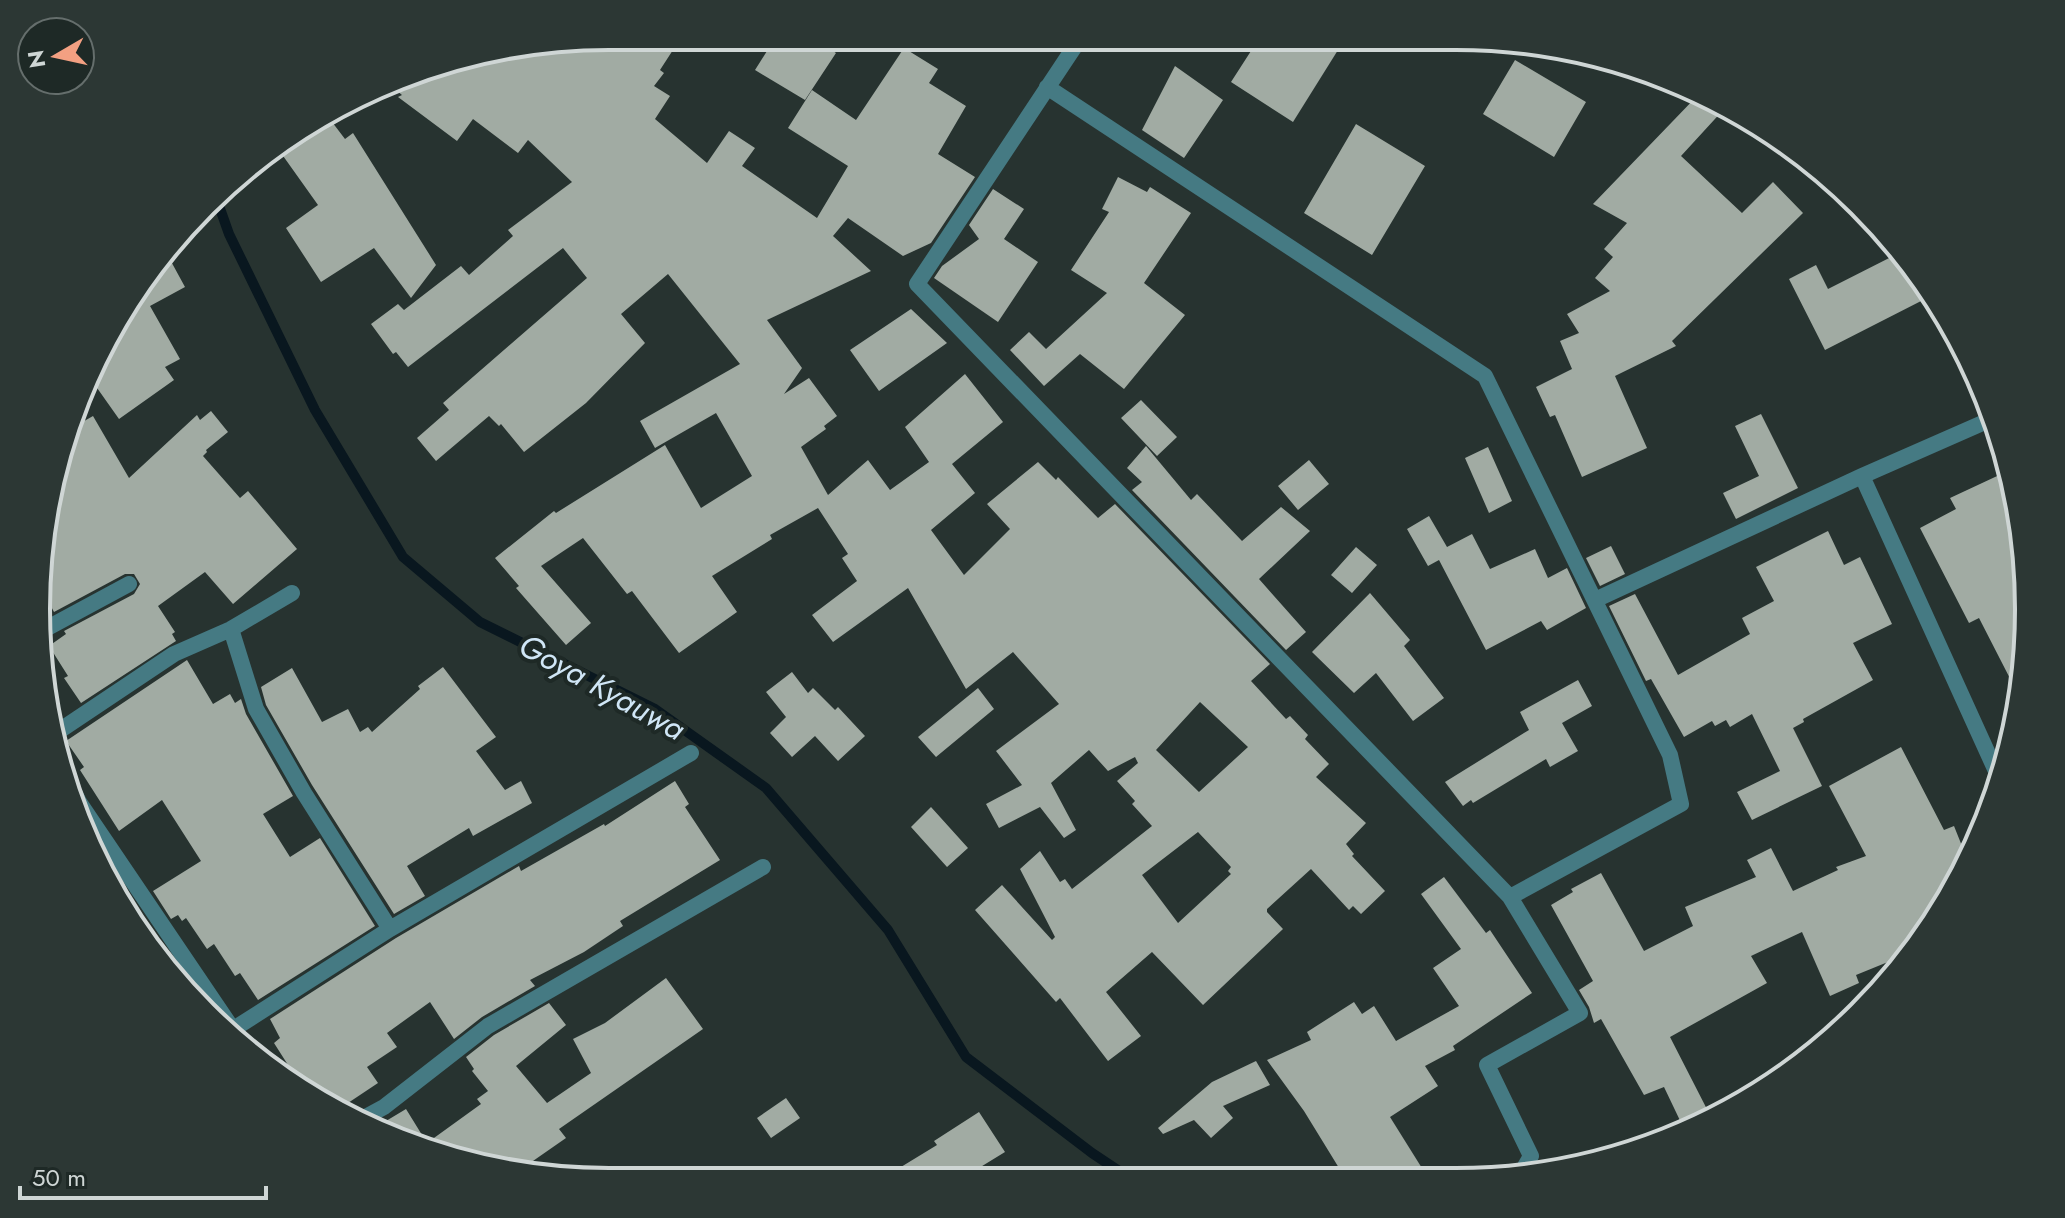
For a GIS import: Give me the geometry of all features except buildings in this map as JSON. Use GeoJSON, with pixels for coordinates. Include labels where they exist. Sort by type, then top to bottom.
{"type":"FeatureCollection","features":[{"type":"Feature","properties":{"kind":"street"},"geometry":{"type":"LineString","coordinates":[[1072,50],[917,284],[1510,897],[1580,1013],[1487,1065],[1531,1156],[1527,1163]]}},
{"type":"Feature","properties":{"kind":"street"},"geometry":{"type":"LineString","coordinates":[[1047,87],[1485,376],[1670,755],[1681,804],[1510,897]]}},
{"type":"Feature","properties":{"kind":"street"},"geometry":{"type":"LineString","coordinates":[[1595,600],[1983,423]]}},
{"type":"Feature","properties":{"kind":"street"},"geometry":{"type":"LineString","coordinates":[[1862,476],[1993,764]]}},
{"type":"Feature","properties":{"kind":"street"},"geometry":{"type":"LineString","coordinates":[[50,626],[129,584]]}},
{"type":"Feature","properties":{"kind":"street"},"geometry":{"type":"LineString","coordinates":[[63,728],[174,654],[231,629],[292,593]]}},
{"type":"Feature","properties":{"kind":"street"},"geometry":{"type":"LineString","coordinates":[[231,629],[256,709],[304,793],[390,929]]}},
{"type":"Feature","properties":{"kind":"street"},"geometry":{"type":"LineString","coordinates":[[239,1028],[390,929],[691,753]]}},
{"type":"Feature","properties":{"kind":"street"},"geometry":{"type":"LineString","coordinates":[[93,822],[219,1009]]}},
{"type":"Feature","properties":{"kind":"street"},"geometry":{"type":"LineString","coordinates":[[371,1114],[488,1026],[763,867]]}},
{"type":"Feature","properties":{"kind":"waterway","name":"Goya Kyauwa"},"geometry":{"type":"LineString","coordinates":[[220,208],[229,234],[315,410],[403,557],[480,622],[655,709],[766,788],[888,930],[966,1057],[1114,1168]]}}]}
